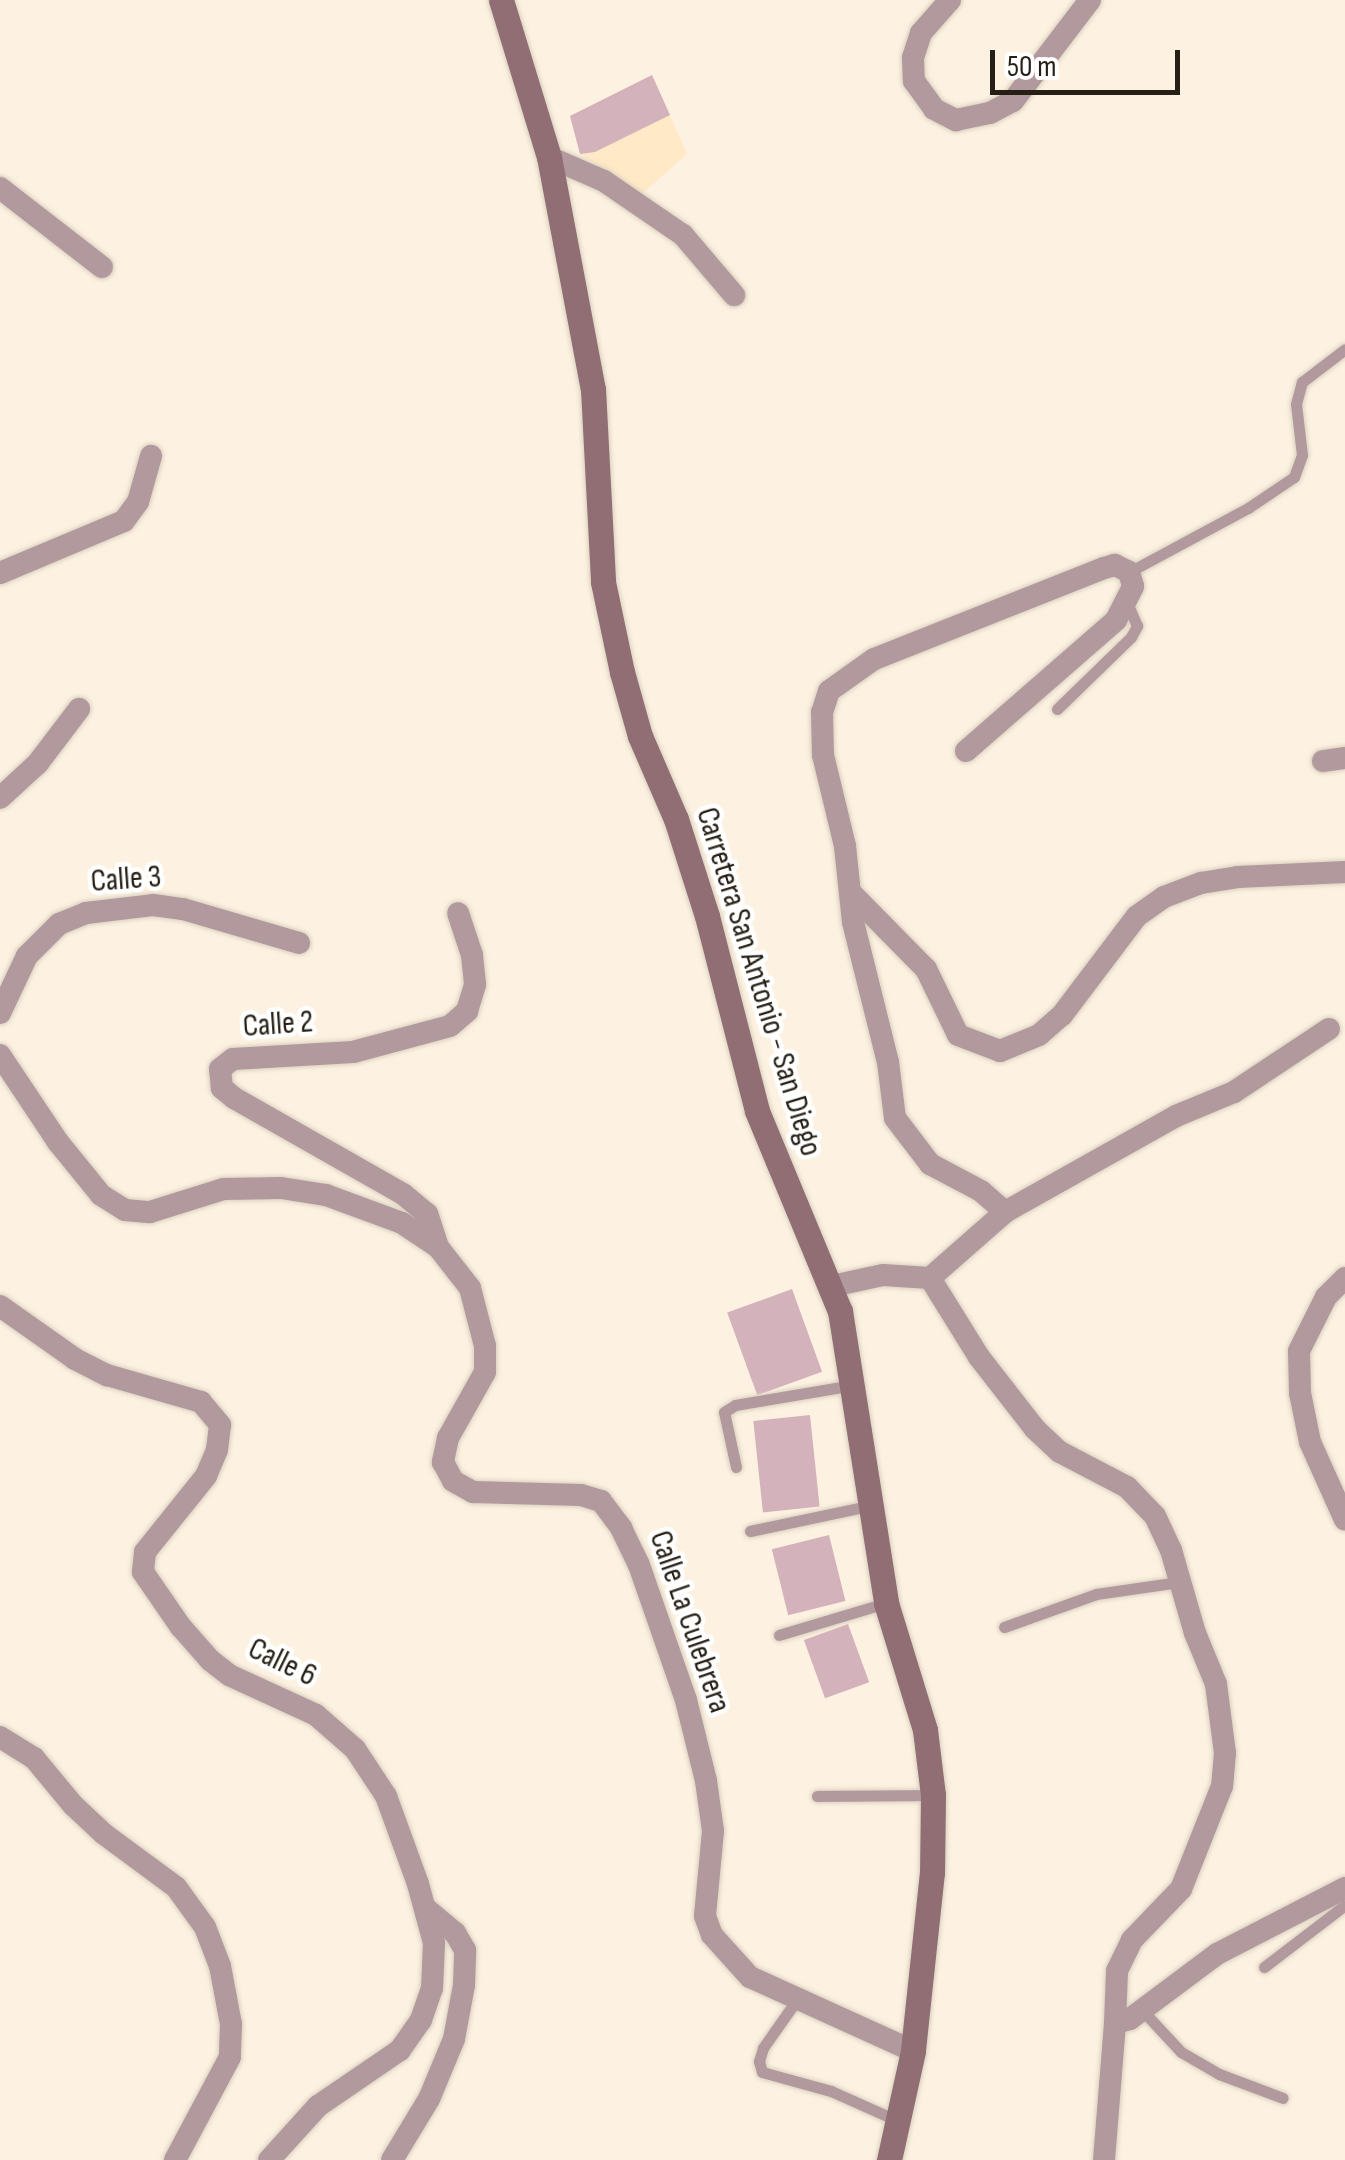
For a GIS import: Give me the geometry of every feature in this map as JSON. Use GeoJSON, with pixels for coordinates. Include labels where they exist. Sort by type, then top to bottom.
{"type":"FeatureCollection","features":[{"type":"Feature","properties":{"kind":"street","name":"Carretera San Antonio - San Diego"},"geometry":{"type":"LineString","coordinates":[[501,0],[549,156],[593,389],[603,582],[622,672],[640,736],[676,819],[707,916],[736,1040],[758,1110],[832,1286],[854,1384],[886,1602],[924,1730],[933,1794],[932,1872],[913,2051],[889,2160]]}},
{"type":"Feature","properties":{"kind":"street"},"geometry":{"type":"LineString","coordinates":[[950,0],[921,34],[913,58],[914,81],[934,109],[956,120],[990,113],[1013,101],[1090,0]]}},
{"type":"Feature","properties":{"kind":"street"},"geometry":{"type":"LineString","coordinates":[[549,156],[604,182],[683,235],[734,294]]}},
{"type":"Feature","properties":{"kind":"street"},"geometry":{"type":"LineString","coordinates":[[0,188],[102,267]]}},
{"type":"Feature","properties":{"kind":"street"},"geometry":{"type":"LineString","coordinates":[[0,572],[124,521],[138,502],[151,456]]}},
{"type":"Feature","properties":{"kind":"street"},"geometry":{"type":"LineString","coordinates":[[966,751],[1116,620],[1133,586],[1129,572],[1115,565],[1104,568],[891,652],[845,675],[829,691],[821,729],[853,922],[888,1062],[895,1118],[930,1164],[981,1192],[1005,1212]]}},
{"type":"Feature","properties":{"kind":"street"},"geometry":{"type":"LineString","coordinates":[[0,798],[38,762],[79,709]]}},
{"type":"Feature","properties":{"kind":"street"},"geometry":{"type":"LineString","coordinates":[[851,893],[926,968],[958,1035],[1000,1051],[1039,1035],[1062,1015],[1137,916],[1164,897],[1201,883],[1345,872]]}},
{"type":"Feature","properties":{"kind":"street","name":"Calle 3"},"geometry":{"type":"LineString","coordinates":[[0,1014],[26,956],[60,924],[86,913],[153,905],[211,915],[299,943]]}},
{"type":"Feature","properties":{"kind":"street","name":"Calle 2"},"geometry":{"type":"LineString","coordinates":[[438,1247],[427,1214],[403,1194],[234,1098],[222,1088],[220,1069],[232,1059],[353,1052],[450,1026],[467,1011],[475,984],[472,955],[458,913]]}},
{"type":"Feature","properties":{"kind":"street"},"geometry":{"type":"LineString","coordinates":[[832,1286],[883,1275],[930,1278],[1005,1212],[1176,1116],[1234,1092],[1329,1029]]}},
{"type":"Feature","properties":{"kind":"street","name":"Calle La Culebrera"},"geometry":{"type":"LineString","coordinates":[[0,1055],[58,1142],[101,1195],[125,1210],[150,1212],[224,1189],[282,1188],[326,1195],[402,1223],[438,1247],[470,1288],[485,1346],[484,1372],[448,1438],[443,1462],[453,1481],[473,1492],[581,1495],[602,1501],[622,1528],[640,1565],[686,1700],[706,1781],[712,1831],[705,1916],[712,1935],[750,1977],[913,2051]]}},
{"type":"Feature","properties":{"kind":"street"},"geometry":{"type":"LineString","coordinates":[[930,1278],[978,1357],[1036,1429],[1060,1452],[1127,1487],[1155,1516],[1171,1550],[1216,1684],[1225,1753],[1222,1786],[1205,1838],[1181,1889],[1132,1940],[1118,1971],[1104,2160]]}},
{"type":"Feature","properties":{"kind":"street"},"geometry":{"type":"LineString","coordinates":[[1345,1278],[1326,1297],[1299,1351],[1300,1394],[1310,1442],[1345,1520]]}},
{"type":"Feature","properties":{"kind":"street","name":"Calle 6"},"geometry":{"type":"LineString","coordinates":[[0,1306],[75,1359],[107,1375],[201,1402],[220,1425],[217,1450],[206,1476],[145,1552],[143,1572],[180,1627],[210,1660],[229,1675],[316,1715],[355,1749],[386,1796],[425,1908],[434,1943],[432,1988],[421,2020],[400,2050],[318,2106],[269,2160]]}},
{"type":"Feature","properties":{"kind":"street"},"geometry":{"type":"LineString","coordinates":[[0,1737],[34,1758],[72,1806],[104,1834],[176,1886],[205,1927],[220,1966],[231,2024],[230,2057],[175,2160]]}},
{"type":"Feature","properties":{"kind":"street"},"geometry":{"type":"LineString","coordinates":[[1115,2023],[1142,2010],[1217,1954],[1345,1888]]}},
{"type":"Feature","properties":{"kind":"street"},"geometry":{"type":"LineString","coordinates":[[392,2160],[429,2100],[454,2040],[464,1986],[465,1950],[455,1933],[425,1908]]}},
{"type":"Feature","properties":{"kind":"lane"},"geometry":{"type":"LineString","coordinates":[[1129,572],[1262,500],[1294,477],[1302,455],[1296,404],[1302,382],[1345,349]]}},
{"type":"Feature","properties":{"kind":"lane"},"geometry":{"type":"LineString","coordinates":[[1057,709],[1131,638],[1138,626],[1127,602]]}},
{"type":"Feature","properties":{"kind":"lane"},"geometry":{"type":"LineString","coordinates":[[736,1467],[724,1412],[734,1404],[854,1384]]}},
{"type":"Feature","properties":{"kind":"lane"},"geometry":{"type":"LineString","coordinates":[[750,1531],[872,1506]]}},
{"type":"Feature","properties":{"kind":"lane"},"geometry":{"type":"LineString","coordinates":[[1004,1627],[1096,1594],[1179,1582]]}},
{"type":"Feature","properties":{"kind":"lane"},"geometry":{"type":"LineString","coordinates":[[779,1635],[886,1602]]}},
{"type":"Feature","properties":{"kind":"lane"},"geometry":{"type":"LineString","coordinates":[[816,1796],[933,1794]]}},
{"type":"Feature","properties":{"kind":"lane"},"geometry":{"type":"LineString","coordinates":[[1264,1967],[1345,1905]]}},
{"type":"Feature","properties":{"kind":"lane"},"geometry":{"type":"LineString","coordinates":[[798,1998],[763,2048],[759,2061],[762,2072],[831,2091],[898,2120]]}},
{"type":"Feature","properties":{"kind":"lane"},"geometry":{"type":"LineString","coordinates":[[1142,2010],[1181,2052],[1219,2074],[1284,2098]]}},
{"type":"Feature","properties":{"kind":"shaded area"},"geometry":{"type":"Polygon","coordinates":[[[652,75],[687,154],[642,194],[580,154],[570,116],[652,75]]]}},
{"type":"Feature","properties":{"kind":"building"},"geometry":{"type":"Polygon","coordinates":[[[652,75],[670,115],[595,152],[580,154],[570,116],[652,75]]]}},
{"type":"Feature","properties":{"kind":"building"},"geometry":{"type":"Polygon","coordinates":[[[792,1289],[822,1372],[757,1395],[727,1313],[792,1289]]]}},
{"type":"Feature","properties":{"kind":"building"},"geometry":{"type":"Polygon","coordinates":[[[810,1415],[820,1506],[763,1512],[753,1421],[810,1415]]]}},
{"type":"Feature","properties":{"kind":"building"},"geometry":{"type":"Polygon","coordinates":[[[829,1535],[845,1601],[788,1615],[772,1549],[829,1535]]]}},
{"type":"Feature","properties":{"kind":"building"},"geometry":{"type":"Polygon","coordinates":[[[848,1624],[869,1682],[825,1698],[804,1640],[848,1624]]]}}]}
